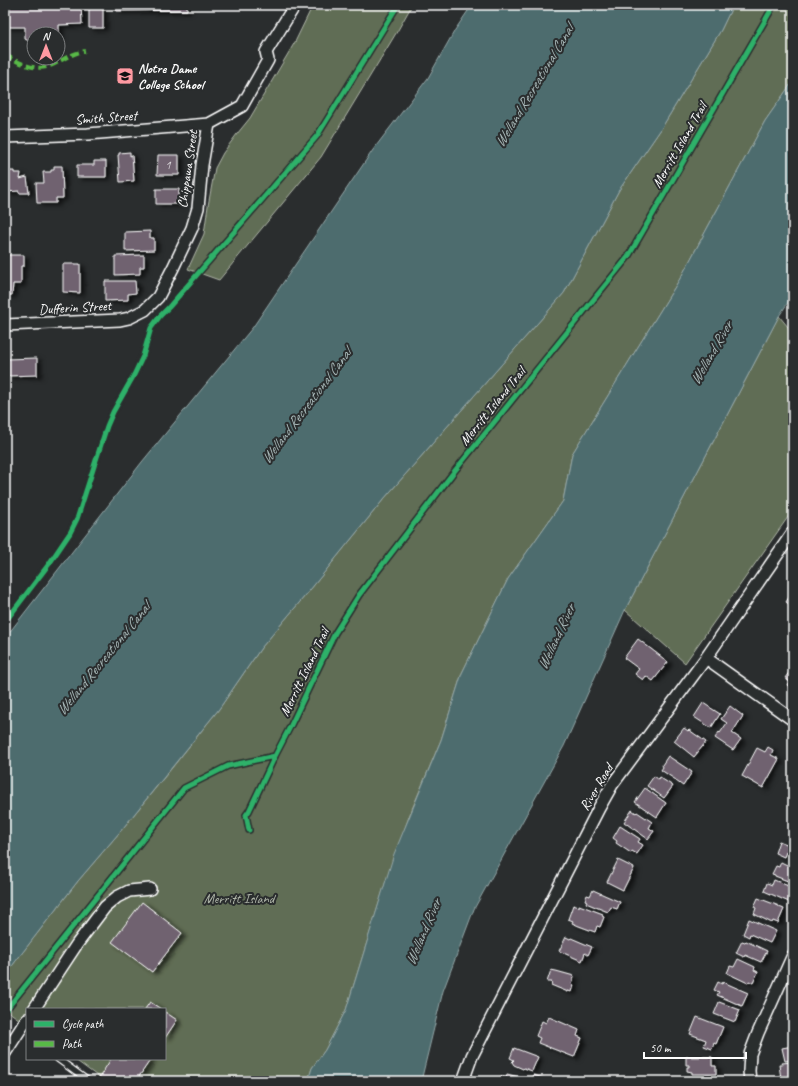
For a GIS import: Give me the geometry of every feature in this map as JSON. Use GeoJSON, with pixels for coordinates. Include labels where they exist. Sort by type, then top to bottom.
{"type":"FeatureCollection","features":[{"type":"Feature","properties":{"kind":"street","name":"Chippawa Street"},"geometry":{"type":"LineString","coordinates":[[145,310],[158,297],[192,228],[198,208],[202,165],[209,124],[242,106],[268,60],[266,52],[296,5]]}},
{"type":"Feature","properties":{"kind":"street","name":"Smith Street"},"geometry":{"type":"LineString","coordinates":[[5,137],[88,134],[209,124]]}},
{"type":"Feature","properties":{"kind":"street","name":"Dufferin Street"},"geometry":{"type":"LineString","coordinates":[[5,325],[120,320],[129,318],[145,310]]}},
{"type":"Feature","properties":{"kind":"street","name":"River Road"},"geometry":{"type":"LineString","coordinates":[[463,1081],[472,1056],[612,785],[706,658],[793,532]]}},
{"type":"Feature","properties":{"kind":"street"},"geometry":{"type":"LineString","coordinates":[[706,658],[793,720]]}},
{"type":"Feature","properties":{"kind":"street"},"geometry":{"type":"LineString","coordinates":[[35,1008],[77,944],[105,907],[117,897],[129,891],[150,889]]}},
{"type":"Feature","properties":{"kind":"street"},"geometry":{"type":"LineString","coordinates":[[750,1081],[750,1054],[793,955]]}},
{"type":"Feature","properties":{"kind":"street"},"geometry":{"type":"LineString","coordinates":[[5,1053],[21,1032],[26,1021]]}},
{"type":"Feature","properties":{"kind":"lane"},"geometry":{"type":"LineString","coordinates":[[59,1060],[88,1081]]}},
{"type":"Feature","properties":{"kind":"green space"},"geometry":{"type":"Polygon","coordinates":[[[313,5],[412,5],[321,157],[219,280],[188,269],[204,234],[215,168],[223,153],[250,118],[295,42],[313,5]]]}},
{"type":"Feature","properties":{"kind":"green space","name":"Merritt Island"},"geometry":{"type":"Polygon","coordinates":[[[733,5],[793,5],[793,81],[765,121],[681,277],[572,454],[563,501],[508,579],[462,673],[441,740],[410,814],[385,884],[346,1010],[325,1050],[312,1068],[308,1081],[104,1081],[75,1060],[166,1060],[166,1008],[26,1008],[26,1024],[5,1009],[5,975],[78,881],[119,833],[219,709],[261,648],[383,500],[564,293],[619,190],[661,129],[721,30],[733,5]]]}},
{"type":"Feature","properties":{"kind":"green space"},"geometry":{"type":"Polygon","coordinates":[[[779,316],[793,333],[793,510],[685,663],[625,610],[779,316]]]}},
{"type":"Feature","properties":{"kind":"water","name":"Welland Recreational Canal"},"geometry":{"type":"Polygon","coordinates":[[[472,5],[733,5],[721,30],[661,129],[619,190],[564,293],[383,500],[261,648],[219,709],[119,833],[78,881],[5,975],[5,638],[142,462],[253,327],[373,150],[428,78],[455,30],[472,5]]]}},
{"type":"Feature","properties":{"kind":"water","name":"Welland River"},"geometry":{"type":"Polygon","coordinates":[[[793,81],[793,295],[779,316],[625,610],[564,746],[474,909],[443,991],[421,1081],[308,1081],[312,1068],[325,1050],[346,1010],[394,854],[441,740],[462,673],[508,579],[563,501],[572,454],[681,277],[765,121],[793,81]]]}},
{"type":"Feature","properties":{"kind":"building"},"geometry":{"type":"Polygon","coordinates":[[[5,5],[81,5],[82,24],[26,26],[26,40],[25,27],[5,27],[5,5]]]}},
{"type":"Feature","properties":{"kind":"building"},"geometry":{"type":"Polygon","coordinates":[[[89,5],[103,5],[103,28],[89,28],[89,5]]]}},
{"type":"Feature","properties":{"kind":"building"},"geometry":{"type":"Polygon","coordinates":[[[116,5],[187,5],[187,10],[116,11],[116,5]]]}},
{"type":"Feature","properties":{"kind":"building"},"geometry":{"type":"Polygon","coordinates":[[[130,152],[130,156],[132,155],[134,181],[120,182],[118,155],[119,153],[130,152]]]}},
{"type":"Feature","properties":{"kind":"building"},"geometry":{"type":"Polygon","coordinates":[[[158,155],[179,155],[179,175],[157,175],[158,155]]]}},
{"type":"Feature","properties":{"kind":"building"},"geometry":{"type":"Polygon","coordinates":[[[94,161],[106,161],[106,177],[77,177],[77,165],[94,165],[94,161]]]}},
{"type":"Feature","properties":{"kind":"building"},"geometry":{"type":"Polygon","coordinates":[[[54,166],[62,166],[63,198],[56,198],[56,203],[37,203],[36,183],[44,183],[43,172],[51,172],[51,170],[54,170],[54,166]]]}},
{"type":"Feature","properties":{"kind":"building"},"geometry":{"type":"Polygon","coordinates":[[[8,171],[21,173],[20,179],[27,177],[29,193],[19,193],[19,191],[5,192],[5,173],[8,173],[8,171]]]}},
{"type":"Feature","properties":{"kind":"building"},"geometry":{"type":"Polygon","coordinates":[[[156,189],[179,189],[179,204],[156,204],[156,189]]]}},
{"type":"Feature","properties":{"kind":"building"},"geometry":{"type":"Polygon","coordinates":[[[150,231],[150,238],[154,238],[154,250],[125,251],[125,232],[150,231]]]}},
{"type":"Feature","properties":{"kind":"building"},"geometry":{"type":"Polygon","coordinates":[[[5,255],[24,255],[24,266],[21,266],[21,284],[13,284],[12,295],[5,295],[5,255]]]}},
{"type":"Feature","properties":{"kind":"building"},"geometry":{"type":"Polygon","coordinates":[[[144,255],[144,267],[140,267],[140,274],[115,275],[115,256],[144,255]]]}},
{"type":"Feature","properties":{"kind":"building"},"geometry":{"type":"Polygon","coordinates":[[[63,264],[80,264],[80,293],[63,292],[63,264]]]}},
{"type":"Feature","properties":{"kind":"building"},"geometry":{"type":"Polygon","coordinates":[[[105,281],[135,281],[136,293],[128,294],[128,300],[105,301],[105,281]]]}},
{"type":"Feature","properties":{"kind":"building"},"geometry":{"type":"Polygon","coordinates":[[[37,358],[37,375],[7,376],[7,359],[37,358]]]}},
{"type":"Feature","properties":{"kind":"building"},"geometry":{"type":"Polygon","coordinates":[[[793,591],[793,607],[786,602],[793,591]]]}},
{"type":"Feature","properties":{"kind":"building"},"geometry":{"type":"Polygon","coordinates":[[[638,639],[668,662],[653,681],[646,676],[643,680],[635,674],[639,669],[624,658],[638,639]]]}},
{"type":"Feature","properties":{"kind":"building"},"geometry":{"type":"Polygon","coordinates":[[[793,667],[792,689],[787,685],[789,681],[785,678],[793,667]]]}},
{"type":"Feature","properties":{"kind":"building"},"geometry":{"type":"Polygon","coordinates":[[[703,703],[720,714],[711,728],[694,717],[703,703]]]}},
{"type":"Feature","properties":{"kind":"building"},"geometry":{"type":"Polygon","coordinates":[[[730,706],[743,716],[732,733],[741,739],[733,750],[715,738],[727,723],[721,719],[730,706]]]}},
{"type":"Feature","properties":{"kind":"building"},"geometry":{"type":"Polygon","coordinates":[[[684,728],[706,742],[694,757],[674,741],[684,728]]]}},
{"type":"Feature","properties":{"kind":"building"},"geometry":{"type":"Polygon","coordinates":[[[768,747],[773,750],[771,755],[779,759],[763,788],[742,776],[757,748],[765,752],[768,747]]]}},
{"type":"Feature","properties":{"kind":"building"},"geometry":{"type":"Polygon","coordinates":[[[668,756],[692,772],[683,786],[661,770],[663,767],[662,765],[668,756]]]}},
{"type":"Feature","properties":{"kind":"building"},"geometry":{"type":"Polygon","coordinates":[[[654,776],[658,779],[659,777],[673,786],[664,798],[647,786],[654,776]]]}},
{"type":"Feature","properties":{"kind":"building"},"geometry":{"type":"Polygon","coordinates":[[[645,788],[666,803],[657,817],[635,802],[645,788]]]}},
{"type":"Feature","properties":{"kind":"building"},"geometry":{"type":"Polygon","coordinates":[[[632,810],[652,822],[649,828],[654,831],[648,839],[624,822],[632,810]]]}},
{"type":"Feature","properties":{"kind":"building"},"geometry":{"type":"Polygon","coordinates":[[[793,824],[793,836],[789,834],[793,824]]]}},
{"type":"Feature","properties":{"kind":"building"},"geometry":{"type":"Polygon","coordinates":[[[620,826],[640,839],[638,842],[643,845],[637,854],[632,851],[631,853],[616,843],[617,841],[613,838],[620,826]]]}},
{"type":"Feature","properties":{"kind":"building"},"geometry":{"type":"Polygon","coordinates":[[[791,840],[793,841],[793,855],[786,852],[784,857],[775,853],[779,841],[789,845],[791,840]]]}},
{"type":"Feature","properties":{"kind":"building"},"geometry":{"type":"Polygon","coordinates":[[[618,860],[634,868],[623,890],[607,882],[618,860]]]}},
{"type":"Feature","properties":{"kind":"building"},"geometry":{"type":"Polygon","coordinates":[[[781,862],[793,868],[793,883],[772,874],[776,866],[779,867],[781,862]]]}},
{"type":"Feature","properties":{"kind":"building"},"geometry":{"type":"Polygon","coordinates":[[[774,880],[793,888],[793,893],[789,902],[764,891],[767,883],[772,885],[774,880]]]}},
{"type":"Feature","properties":{"kind":"building"},"geometry":{"type":"Polygon","coordinates":[[[593,890],[620,902],[617,909],[611,907],[608,912],[586,903],[587,901],[585,900],[587,895],[590,896],[593,890]]]}},
{"type":"Feature","properties":{"kind":"building"},"geometry":{"type":"Polygon","coordinates":[[[758,898],[784,909],[778,923],[773,921],[772,923],[754,914],[756,908],[754,907],[758,898]]]}},
{"type":"Feature","properties":{"kind":"building"},"geometry":{"type":"Polygon","coordinates":[[[142,902],[182,933],[152,972],[112,942],[142,902]]]}},
{"type":"Feature","properties":{"kind":"building"},"geometry":{"type":"Polygon","coordinates":[[[573,905],[579,907],[579,905],[603,914],[602,916],[604,917],[600,927],[597,926],[595,932],[572,923],[573,921],[568,919],[573,905]]]}},
{"type":"Feature","properties":{"kind":"building"},"geometry":{"type":"Polygon","coordinates":[[[749,919],[776,931],[770,943],[750,934],[749,937],[743,934],[749,919]]]}},
{"type":"Feature","properties":{"kind":"building"},"geometry":{"type":"Polygon","coordinates":[[[566,937],[592,947],[588,955],[585,953],[582,961],[559,951],[566,937]]]}},
{"type":"Feature","properties":{"kind":"building"},"geometry":{"type":"Polygon","coordinates":[[[742,941],[746,941],[767,951],[761,962],[736,953],[742,941]]]}},
{"type":"Feature","properties":{"kind":"building"},"geometry":{"type":"Polygon","coordinates":[[[738,959],[755,967],[754,970],[758,972],[753,983],[749,981],[748,983],[727,973],[730,966],[734,967],[738,959]]]}},
{"type":"Feature","properties":{"kind":"building"},"geometry":{"type":"Polygon","coordinates":[[[551,970],[574,976],[572,992],[568,992],[551,985],[552,982],[547,982],[551,970]]]}},
{"type":"Feature","properties":{"kind":"building"},"geometry":{"type":"Polygon","coordinates":[[[718,982],[722,984],[723,982],[748,993],[742,1006],[717,995],[719,992],[714,990],[718,982]]]}},
{"type":"Feature","properties":{"kind":"building"},"geometry":{"type":"Polygon","coordinates":[[[150,1002],[159,1008],[146,1008],[150,1002]]]}},
{"type":"Feature","properties":{"kind":"building"},"geometry":{"type":"Polygon","coordinates":[[[719,1002],[740,1010],[735,1022],[714,1014],[719,1002]]]}},
{"type":"Feature","properties":{"kind":"building"},"geometry":{"type":"Polygon","coordinates":[[[166,1013],[177,1020],[166,1036],[166,1013]]]}},
{"type":"Feature","properties":{"kind":"building"},"geometry":{"type":"Polygon","coordinates":[[[549,1017],[579,1030],[577,1036],[582,1038],[574,1057],[538,1043],[540,1038],[536,1036],[542,1021],[546,1023],[549,1017]]]}},
{"type":"Feature","properties":{"kind":"building"},"geometry":{"type":"Polygon","coordinates":[[[697,1017],[723,1027],[716,1044],[714,1043],[712,1049],[704,1046],[706,1040],[690,1034],[697,1017]]]}},
{"type":"Feature","properties":{"kind":"building"},"geometry":{"type":"Polygon","coordinates":[[[793,1046],[793,1060],[785,1061],[782,1048],[793,1046]]]}},
{"type":"Feature","properties":{"kind":"building"},"geometry":{"type":"Polygon","coordinates":[[[514,1048],[538,1057],[532,1071],[514,1065],[512,1062],[514,1060],[510,1058],[514,1048]]]}},
{"type":"Feature","properties":{"kind":"building"},"geometry":{"type":"Polygon","coordinates":[[[686,1057],[712,1057],[712,1066],[716,1066],[716,1074],[692,1074],[692,1072],[687,1071],[687,1067],[689,1067],[689,1065],[686,1065],[686,1057]]]}},
{"type":"Feature","properties":{"kind":"building"},"geometry":{"type":"Polygon","coordinates":[[[110,1060],[150,1060],[136,1081],[97,1081],[110,1060]]]}},
{"type":"Feature","properties":{"kind":"building"},"geometry":{"type":"Polygon","coordinates":[[[793,1062],[793,1076],[781,1078],[779,1065],[783,1065],[782,1063],[793,1062]]]}},
{"type":"Feature","properties":{"kind":"building"},"geometry":{"type":"Polygon","coordinates":[[[507,1074],[526,1079],[525,1081],[500,1081],[501,1076],[506,1078],[507,1074]]]}},
{"type":"Feature","properties":{"kind":"building"},"geometry":{"type":"Polygon","coordinates":[[[533,1075],[547,1079],[547,1081],[532,1081],[533,1075]]]}},
{"type":"Feature","properties":{"kind":"marked path"},"geometry":{"type":"LineString","coordinates":[[5,55],[15,61],[33,67],[44,68],[75,53],[85,51]]}},
{"type":"Feature","properties":{"kind":"cycle path"},"geometry":{"type":"LineString","coordinates":[[5,622],[49,564],[70,533],[77,519],[107,426],[143,356],[151,328],[317,136],[398,5]]}},
{"type":"Feature","properties":{"kind":"cycle path","name":"Merritt Island Trail"},"geometry":{"type":"LineString","coordinates":[[249,830],[246,815],[335,633],[359,595],[453,473],[628,257],[774,5]]}},
{"type":"Feature","properties":{"kind":"cycle path"},"geometry":{"type":"LineString","coordinates":[[5,1011],[184,788],[228,766],[275,756]]}},
{"type":"Feature","properties":{"kind":"place","name":"Notre Dame College School"},"geometry":{"type":"Point","coordinates":[125,76]}}]}
